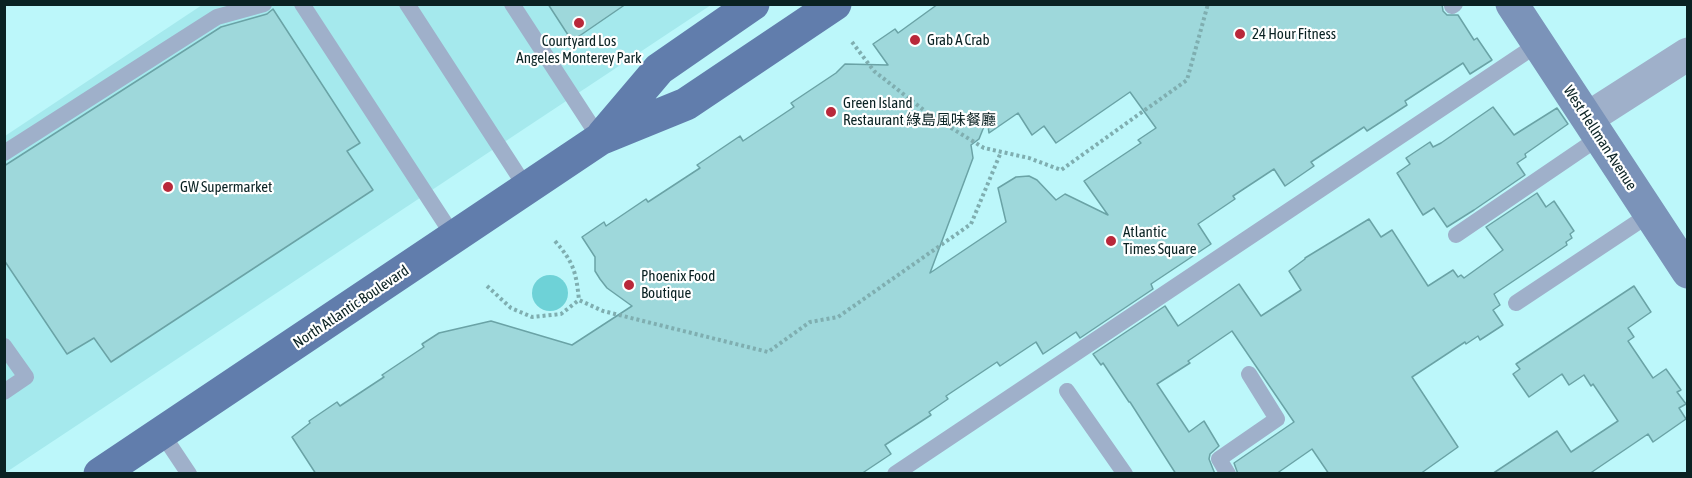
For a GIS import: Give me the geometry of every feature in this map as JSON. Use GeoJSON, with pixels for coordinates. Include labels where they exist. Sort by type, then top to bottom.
{"type":"FeatureCollection","features":[{"type":"Feature","properties":{"kind":"main road","name":"North Atlantic Boulevard"},"geometry":{"type":"LineString","coordinates":[[600,139],[659,69],[753,4]]}},
{"type":"Feature","properties":{"kind":"main road","name":"North Atlantic Boulevard"},"geometry":{"type":"LineString","coordinates":[[100,474],[600,139],[686,104],[835,4]]}},
{"type":"Feature","properties":{"kind":"street","name":"West Hellman Avenue"},"geometry":{"type":"LineString","coordinates":[[1512,4],[1688,272]]}},
{"type":"Feature","properties":{"kind":"street"},"geometry":{"type":"LineString","coordinates":[[1594,128],[1688,54]]}},
{"type":"Feature","properties":{"kind":"lane"},"geometry":{"type":"LineString","coordinates":[[4,153],[217,17],[264,4]]}},
{"type":"Feature","properties":{"kind":"lane"},"geometry":{"type":"LineString","coordinates":[[302,4],[454,237]]}},
{"type":"Feature","properties":{"kind":"lane"},"geometry":{"type":"LineString","coordinates":[[407,4],[527,189]]}},
{"type":"Feature","properties":{"kind":"lane"},"geometry":{"type":"LineString","coordinates":[[512,4],[600,139]]}},
{"type":"Feature","properties":{"kind":"lane"},"geometry":{"type":"LineString","coordinates":[[895,474],[1538,44]]}},
{"type":"Feature","properties":{"kind":"lane"},"geometry":{"type":"LineString","coordinates":[[1456,235],[1594,128]]}},
{"type":"Feature","properties":{"kind":"lane"},"geometry":{"type":"LineString","coordinates":[[1516,303],[1650,214]]}},
{"type":"Feature","properties":{"kind":"lane"},"geometry":{"type":"LineString","coordinates":[[4,346],[26,377],[4,392]]}},
{"type":"Feature","properties":{"kind":"lane"},"geometry":{"type":"LineString","coordinates":[[1228,474],[1219,459],[1277,419],[1249,374]]}},
{"type":"Feature","properties":{"kind":"lane"},"geometry":{"type":"LineString","coordinates":[[1067,391],[1125,474]]}},
{"type":"Feature","properties":{"kind":"lane"},"geometry":{"type":"LineString","coordinates":[[161,432],[189,474]]}},
{"type":"Feature","properties":{"kind":"path"},"geometry":{"type":"LineString","coordinates":[[852,42],[874,72],[930,115],[984,148],[1029,158],[1061,170],[1187,80],[1208,4]]}},
{"type":"Feature","properties":{"kind":"path"},"geometry":{"type":"LineString","coordinates":[[579,300],[603,311],[768,352],[810,322],[838,317],[971,224],[1000,152]]}},
{"type":"Feature","properties":{"kind":"path"},"geometry":{"type":"LineString","coordinates":[[555,241],[571,259],[579,300]]}},
{"type":"Feature","properties":{"kind":"path"},"geometry":{"type":"LineString","coordinates":[[487,286],[511,308],[532,317],[561,314],[579,300]]}},
{"type":"Feature","properties":{"kind":"shaded area"},"geometry":{"type":"Polygon","coordinates":[[[202,5],[711,5],[5,473],[5,136],[202,5]]]}},
{"type":"Feature","properties":{"kind":"shaded area"},"geometry":{"type":"Polygon","coordinates":[[[550,275],[563,280],[568,293],[563,306],[550,311],[537,306],[532,293],[537,280],[550,275]]]}},
{"type":"Feature","properties":{"kind":"building","name":"Courtyard Los Angeles Monterey Park"},"geometry":{"type":"Polygon","coordinates":[[[548,4],[626,4],[572,41],[548,4]]]}},
{"type":"Feature","properties":{"kind":"building","name":"Atlantic Times Square"},"geometry":{"type":"Polygon","coordinates":[[[938,4],[1442,4],[1443,11],[1447,15],[1458,15],[1474,40],[1477,38],[1492,60],[1470,74],[1463,63],[1405,101],[1407,105],[1367,131],[1364,127],[1311,162],[1314,166],[1285,186],[1274,169],[1233,196],[1235,199],[1198,224],[1211,244],[1151,284],[1153,289],[1080,338],[1076,332],[1043,354],[1036,342],[1000,366],[997,362],[946,396],[948,399],[929,412],[931,415],[885,445],[891,454],[861,474],[316,474],[292,437],[310,423],[309,421],[337,402],[340,406],[384,377],[382,375],[424,347],[422,344],[439,333],[491,321],[572,345],[632,306],[607,288],[600,279],[595,271],[595,257],[582,237],[604,222],[606,226],[646,199],[648,202],[700,168],[697,165],[740,136],[743,141],[794,107],[791,103],[836,73],[845,64],[888,65],[873,44],[895,29],[898,33],[938,4]],[[1130,92],[1056,143],[1044,126],[1032,135],[1018,113],[989,133],[987,119],[979,139],[971,145],[973,158],[930,273],[1006,222],[998,188],[1016,177],[1029,176],[1037,180],[1056,200],[1065,194],[1108,215],[1084,181],[1141,143],[1138,140],[1156,128],[1130,92]]]}},
{"type":"Feature","properties":{"kind":"building"},"geometry":{"type":"Polygon","coordinates":[[[273,9],[360,143],[347,151],[373,190],[111,362],[94,338],[67,354],[4,260],[4,166],[221,27],[267,14],[273,9]]]}},
{"type":"Feature","properties":{"kind":"building"},"geometry":{"type":"Polygon","coordinates":[[[1493,107],[1514,135],[1557,108],[1568,124],[1525,154],[1526,157],[1517,163],[1525,175],[1447,227],[1434,208],[1423,215],[1397,173],[1410,164],[1406,158],[1430,142],[1433,147],[1441,143],[1493,107]]]}},
{"type":"Feature","properties":{"kind":"building"},"geometry":{"type":"Polygon","coordinates":[[[1537,193],[1546,207],[1554,201],[1574,231],[1570,234],[1572,238],[1566,242],[1567,245],[1494,294],[1500,305],[1493,310],[1503,325],[1480,340],[1478,336],[1466,344],[1465,342],[1412,377],[1458,447],[1420,474],[1329,474],[1312,449],[1276,474],[1238,474],[1234,463],[1294,422],[1232,331],[1188,361],[1190,363],[1157,384],[1189,432],[1204,421],[1219,446],[1210,454],[1209,459],[1215,474],[1176,474],[1130,402],[1103,363],[1101,365],[1093,354],[1165,306],[1178,326],[1239,284],[1261,316],[1301,290],[1289,271],[1305,258],[1369,219],[1381,237],[1392,230],[1428,286],[1453,270],[1458,277],[1461,275],[1464,278],[1503,250],[1486,227],[1537,193]]]}},
{"type":"Feature","properties":{"kind":"building"},"geometry":{"type":"Polygon","coordinates":[[[1634,286],[1651,312],[1628,328],[1634,337],[1628,341],[1653,378],[1666,369],[1681,390],[1677,392],[1686,404],[1679,408],[1686,419],[1653,442],[1648,434],[1589,474],[1492,474],[1557,431],[1571,452],[1618,421],[1593,384],[1591,386],[1584,375],[1569,385],[1562,374],[1529,397],[1513,374],[1520,369],[1516,364],[1634,286]]]}},
{"type":"Feature","properties":{"kind":"place","name":"Courtyard Los Angeles Monterey Park"},"geometry":{"type":"Point","coordinates":[579,23]}},
{"type":"Feature","properties":{"kind":"place","name":"24 Hour Fitness"},"geometry":{"type":"Point","coordinates":[1240,34]}},
{"type":"Feature","properties":{"kind":"place","name":"Grab A Crab"},"geometry":{"type":"Point","coordinates":[915,40]}},
{"type":"Feature","properties":{"kind":"place","name":"Green Island Restaurant 綠島風味餐廳"},"geometry":{"type":"Point","coordinates":[831,112]}},
{"type":"Feature","properties":{"kind":"place","name":"GW Supermarket"},"geometry":{"type":"Point","coordinates":[168,187]}},
{"type":"Feature","properties":{"kind":"place","name":"Atlantic Times Square"},"geometry":{"type":"Point","coordinates":[1111,241]}},
{"type":"Feature","properties":{"kind":"place","name":"Phoenix Food Boutique"},"geometry":{"type":"Point","coordinates":[629,285]}}]}
